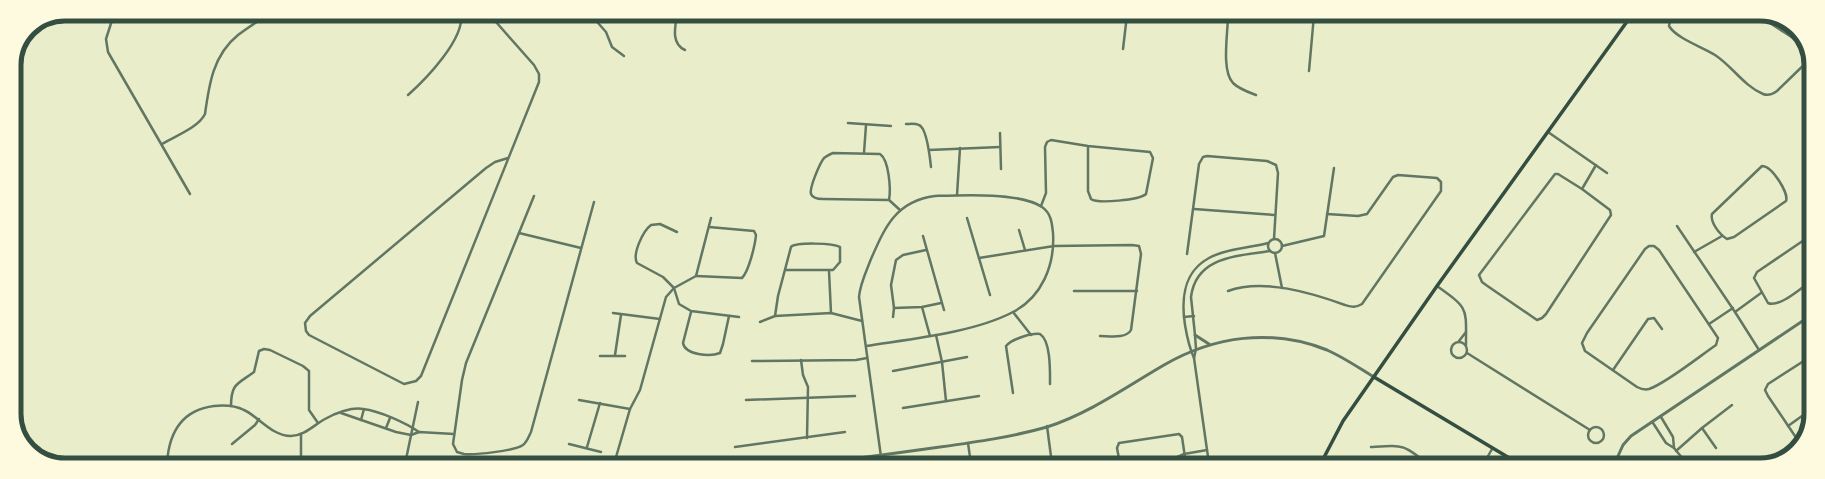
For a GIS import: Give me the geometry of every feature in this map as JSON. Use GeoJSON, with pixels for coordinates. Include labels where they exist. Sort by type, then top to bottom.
{"type":"FeatureCollection","features":[{"type":"Feature","properties":{"kind":"main road"},"geometry":{"type":"LineString","coordinates":[[1324,458],[1343,421],[1437,286],[1627,21]]}},
{"type":"Feature","properties":{"kind":"main road"},"geometry":{"type":"LineString","coordinates":[[1374,378],[1509,458]]}},
{"type":"Feature","properties":{"kind":"street"},"geometry":{"type":"LineString","coordinates":[[112,21],[106,39],[108,52],[190,194]]}},
{"type":"Feature","properties":{"kind":"street"},"geometry":{"type":"LineString","coordinates":[[162,144],[196,124],[203,118],[205,114],[209,81],[220,57],[237,36],[258,21]]}},
{"type":"Feature","properties":{"kind":"street"},"geometry":{"type":"LineString","coordinates":[[408,95],[424,81],[454,41],[461,26],[461,21]]}},
{"type":"Feature","properties":{"kind":"street"},"geometry":{"type":"LineString","coordinates":[[495,21],[539,74],[540,82],[508,158],[424,371],[419,379],[411,383],[404,384],[309,335],[306,331],[305,323],[310,316],[486,168],[495,162],[508,158]]}},
{"type":"Feature","properties":{"kind":"street"},"geometry":{"type":"LineString","coordinates":[[597,21],[606,32],[612,47],[624,56]]}},
{"type":"Feature","properties":{"kind":"street"},"geometry":{"type":"LineString","coordinates":[[677,21],[676,39],[678,46],[685,50]]}},
{"type":"Feature","properties":{"kind":"street"},"geometry":{"type":"LineString","coordinates":[[1123,49],[1126,21]]}},
{"type":"Feature","properties":{"kind":"street"},"geometry":{"type":"LineString","coordinates":[[1228,21],[1226,65],[1228,75],[1232,82],[1239,88],[1256,95]]}},
{"type":"Feature","properties":{"kind":"street"},"geometry":{"type":"LineString","coordinates":[[1309,71],[1313,21]]}},
{"type":"Feature","properties":{"kind":"street"},"geometry":{"type":"LineString","coordinates":[[1670,21],[1669,26],[1674,32],[1716,56],[1748,84],[1765,94],[1777,92],[1804,65]]}},
{"type":"Feature","properties":{"kind":"street"},"geometry":{"type":"LineString","coordinates":[[1768,22],[1797,41]]}},
{"type":"Feature","properties":{"kind":"street"},"geometry":{"type":"LineString","coordinates":[[848,123],[891,126]]}},
{"type":"Feature","properties":{"kind":"street"},"geometry":{"type":"LineString","coordinates":[[906,124],[917,124],[922,127],[930,150],[932,167]]}},
{"type":"Feature","properties":{"kind":"street"},"geometry":{"type":"LineString","coordinates":[[864,153],[866,125]]}},
{"type":"Feature","properties":{"kind":"street"},"geometry":{"type":"LineString","coordinates":[[1548,132],[1608,173]]}},
{"type":"Feature","properties":{"kind":"street"},"geometry":{"type":"LineString","coordinates":[[1000,134],[1001,169]]}},
{"type":"Feature","properties":{"kind":"street"},"geometry":{"type":"LineString","coordinates":[[1041,206],[1046,193],[1045,147],[1047,142],[1056,140],[1088,146],[1147,151],[1152,153],[1153,158],[1146,194],[1136,198],[1098,201],[1091,199],[1088,191],[1088,146]]}},
{"type":"Feature","properties":{"kind":"street"},"geometry":{"type":"LineString","coordinates":[[930,150],[1000,147]]}},
{"type":"Feature","properties":{"kind":"street"},"geometry":{"type":"LineString","coordinates":[[957,195],[960,148]]}},
{"type":"Feature","properties":{"kind":"street"},"geometry":{"type":"LineString","coordinates":[[889,200],[889,178],[884,157],[880,154],[833,153],[825,157],[814,178],[811,194],[814,197],[823,199],[889,200],[900,210]]}},
{"type":"Feature","properties":{"kind":"street"},"geometry":{"type":"LineString","coordinates":[[1187,254],[1199,164],[1203,158],[1273,162],[1278,168],[1274,215],[1274,239]]}},
{"type":"Feature","properties":{"kind":"street"},"geometry":{"type":"LineString","coordinates":[[1582,189],[1596,165]]}},
{"type":"Feature","properties":{"kind":"street"},"geometry":{"type":"LineString","coordinates":[[1766,166],[1769,168],[1787,196],[1786,201],[1731,239],[1726,239],[1722,236],[1712,219],[1712,214],[1759,168],[1766,166]]}},
{"type":"Feature","properties":{"kind":"street"},"geometry":{"type":"LineString","coordinates":[[1282,246],[1322,238],[1325,232],[1334,168]]}},
{"type":"Feature","properties":{"kind":"street"},"geometry":{"type":"LineString","coordinates":[[1558,174],[1582,189],[1610,210],[1611,218],[1546,314],[1537,320],[1483,283],[1480,278],[1480,274],[1552,176],[1558,174]]}},
{"type":"Feature","properties":{"kind":"street"},"geometry":{"type":"LineString","coordinates":[[1228,291],[1241,288],[1296,289],[1352,307],[1362,304],[1441,191],[1441,182],[1436,178],[1398,175],[1393,177],[1367,214],[1358,216],[1327,214]]}},
{"type":"Feature","properties":{"kind":"street"},"geometry":{"type":"LineString","coordinates":[[866,346],[936,335],[972,327],[1013,312],[1033,296],[1044,282],[1050,266],[1054,246],[1051,218],[1041,206],[1009,197],[957,195],[925,197],[900,210],[882,233],[863,277],[859,297],[881,458]]}},
{"type":"Feature","properties":{"kind":"street"},"geometry":{"type":"LineString","coordinates":[[534,196],[466,363],[454,434],[454,448],[460,453],[468,454],[512,449],[524,444],[531,432],[594,202]]}},
{"type":"Feature","properties":{"kind":"street"},"geometry":{"type":"LineString","coordinates":[[1194,209],[1274,215]]}},
{"type":"Feature","properties":{"kind":"street"},"geometry":{"type":"LineString","coordinates":[[696,276],[711,218]]}},
{"type":"Feature","properties":{"kind":"street"},"geometry":{"type":"LineString","coordinates":[[967,218],[990,295]]}},
{"type":"Feature","properties":{"kind":"street"},"geometry":{"type":"LineString","coordinates":[[678,232],[660,224],[651,225],[646,231],[635,257],[640,266],[663,277],[674,288],[677,302],[691,311],[739,318]]}},
{"type":"Feature","properties":{"kind":"street"},"geometry":{"type":"LineString","coordinates":[[1677,226],[1736,312],[1759,350]]}},
{"type":"Feature","properties":{"kind":"street"},"geometry":{"type":"LineString","coordinates":[[616,458],[630,409],[640,390],[666,297],[674,288],[696,276],[742,278],[746,272],[755,243],[756,235],[754,231],[708,227]]}},
{"type":"Feature","properties":{"kind":"street"},"geometry":{"type":"LineString","coordinates":[[1019,230],[1025,250]]}},
{"type":"Feature","properties":{"kind":"street"},"geometry":{"type":"LineString","coordinates":[[519,233],[582,248]]}},
{"type":"Feature","properties":{"kind":"street"},"geometry":{"type":"LineString","coordinates":[[923,236],[944,310]]}},
{"type":"Feature","properties":{"kind":"street"},"geometry":{"type":"LineString","coordinates":[[1694,252],[1722,236]]}},
{"type":"Feature","properties":{"kind":"street"},"geometry":{"type":"LineString","coordinates":[[1194,358],[1196,349],[1192,289],[1200,274],[1208,266],[1225,259],[1270,251],[1275,253],[1280,252],[1282,246],[1279,240],[1274,239]]}},
{"type":"Feature","properties":{"kind":"street"},"geometry":{"type":"LineString","coordinates":[[1208,458],[1194,358],[1191,351],[1184,317],[1183,296],[1185,285],[1192,272],[1209,258],[1218,254],[1268,243],[1274,239]]}},
{"type":"Feature","properties":{"kind":"street"},"geometry":{"type":"LineString","coordinates":[[1804,240],[1757,272],[1754,279],[1768,303],[1775,305],[1804,286]]}},
{"type":"Feature","properties":{"kind":"street"},"geometry":{"type":"LineString","coordinates":[[1268,243],[1268,248],[1270,251]]}},
{"type":"Feature","properties":{"kind":"street"},"geometry":{"type":"LineString","coordinates":[[775,316],[778,296],[790,249],[794,245],[837,245],[841,250],[840,262],[835,268],[829,270],[785,270]]}},
{"type":"Feature","properties":{"kind":"street"},"geometry":{"type":"LineString","coordinates":[[980,258],[1054,246],[1138,246],[1141,254],[1130,332],[1122,336],[1100,336]]}},
{"type":"Feature","properties":{"kind":"street"},"geometry":{"type":"LineString","coordinates":[[1654,246],[1659,250],[1710,324],[1718,338],[1716,346],[1654,387],[1648,389],[1640,388],[1613,370],[1585,351],[1583,340],[1647,247],[1654,246]]}},
{"type":"Feature","properties":{"kind":"street"},"geometry":{"type":"LineString","coordinates":[[892,317],[894,308],[891,285],[896,260],[903,254],[926,250]]}},
{"type":"Feature","properties":{"kind":"street"},"geometry":{"type":"LineString","coordinates":[[1275,253],[1282,288]]}},
{"type":"Feature","properties":{"kind":"street"},"geometry":{"type":"LineString","coordinates":[[829,270],[830,313]]}},
{"type":"Feature","properties":{"kind":"street"},"geometry":{"type":"LineString","coordinates":[[1437,286],[1456,300],[1464,310],[1467,324],[1467,353]]}},
{"type":"Feature","properties":{"kind":"street"},"geometry":{"type":"LineString","coordinates":[[1074,291],[1136,291]]}},
{"type":"Feature","properties":{"kind":"street"},"geometry":{"type":"LineString","coordinates":[[1736,312],[1761,292]]}},
{"type":"Feature","properties":{"kind":"street"},"geometry":{"type":"LineString","coordinates":[[894,308],[922,307],[942,302]]}},
{"type":"Feature","properties":{"kind":"street"},"geometry":{"type":"LineString","coordinates":[[922,307],[930,336]]}},
{"type":"Feature","properties":{"kind":"street"},"geometry":{"type":"LineString","coordinates":[[1710,324],[1733,308]]}},
{"type":"Feature","properties":{"kind":"street"},"geometry":{"type":"LineString","coordinates":[[691,311],[682,343],[686,350],[692,352],[719,354],[724,344],[728,316]]}},
{"type":"Feature","properties":{"kind":"street"},"geometry":{"type":"LineString","coordinates":[[1013,312],[1031,335]]}},
{"type":"Feature","properties":{"kind":"street"},"geometry":{"type":"LineString","coordinates":[[613,313],[660,319]]}},
{"type":"Feature","properties":{"kind":"street"},"geometry":{"type":"LineString","coordinates":[[760,322],[775,316],[830,313],[862,321]]}},
{"type":"Feature","properties":{"kind":"street"},"geometry":{"type":"LineString","coordinates":[[615,355],[621,314]]}},
{"type":"Feature","properties":{"kind":"street"},"geometry":{"type":"LineString","coordinates":[[1184,317],[1194,316]]}},
{"type":"Feature","properties":{"kind":"street"},"geometry":{"type":"LineString","coordinates":[[1613,370],[1648,319],[1654,318],[1662,329]]}},
{"type":"Feature","properties":{"kind":"street"},"geometry":{"type":"LineString","coordinates":[[1617,458],[1625,442],[1804,320]]}},
{"type":"Feature","properties":{"kind":"street"},"geometry":{"type":"LineString","coordinates":[[1466,332],[1459,342],[1452,346],[1452,354],[1455,357],[1460,358],[1467,353]]}},
{"type":"Feature","properties":{"kind":"street"},"geometry":{"type":"LineString","coordinates":[[1013,393],[1006,346],[1031,335],[1040,334],[1046,341],[1049,355],[1050,384]]}},
{"type":"Feature","properties":{"kind":"street"},"geometry":{"type":"LineString","coordinates":[[936,335],[942,362],[946,401]]}},
{"type":"Feature","properties":{"kind":"street"},"geometry":{"type":"LineString","coordinates":[[1195,335],[1209,344]]}},
{"type":"Feature","properties":{"kind":"street"},"geometry":{"type":"LineString","coordinates":[[858,458],[968,443],[1007,436],[1047,426],[1102,403],[1191,351],[1209,344],[1240,338],[1264,337],[1286,340],[1327,350],[1374,378]]}},
{"type":"Feature","properties":{"kind":"street"},"geometry":{"type":"LineString","coordinates":[[1459,342],[1466,345]]}},
{"type":"Feature","properties":{"kind":"street"},"geometry":{"type":"LineString","coordinates":[[231,406],[232,392],[235,385],[254,372],[259,351],[267,349],[303,366],[309,371],[309,410],[318,423]]}},
{"type":"Feature","properties":{"kind":"street"},"geometry":{"type":"LineString","coordinates":[[1467,353],[1590,430]]}},
{"type":"Feature","properties":{"kind":"street"},"geometry":{"type":"LineString","coordinates":[[600,356],[625,356]]}},
{"type":"Feature","properties":{"kind":"street"},"geometry":{"type":"LineString","coordinates":[[893,371],[967,357]]}},
{"type":"Feature","properties":{"kind":"street"},"geometry":{"type":"LineString","coordinates":[[752,361],[856,360],[867,358]]}},
{"type":"Feature","properties":{"kind":"street"},"geometry":{"type":"LineString","coordinates":[[801,360],[803,376],[808,387],[807,438]]}},
{"type":"Feature","properties":{"kind":"street"},"geometry":{"type":"LineString","coordinates":[[1796,438],[1766,394],[1766,388],[1768,384],[1804,360]]}},
{"type":"Feature","properties":{"kind":"street"},"geometry":{"type":"LineString","coordinates":[[746,400],[855,396]]}},
{"type":"Feature","properties":{"kind":"street"},"geometry":{"type":"LineString","coordinates":[[903,408],[979,396]]}},
{"type":"Feature","properties":{"kind":"street"},"geometry":{"type":"LineString","coordinates":[[579,400],[630,409]]}},
{"type":"Feature","properties":{"kind":"street"},"geometry":{"type":"LineString","coordinates":[[406,458],[418,402]]}},
{"type":"Feature","properties":{"kind":"street"},"geometry":{"type":"LineString","coordinates":[[587,447],[600,403]]}},
{"type":"Feature","properties":{"kind":"street"},"geometry":{"type":"LineString","coordinates":[[1675,449],[1732,405]]}},
{"type":"Feature","properties":{"kind":"street"},"geometry":{"type":"LineString","coordinates":[[167,458],[168,445],[173,434],[189,414],[207,407],[231,406],[242,409],[283,436],[302,434],[330,416],[356,409],[364,409],[390,418],[412,427],[419,432]]}},
{"type":"Feature","properties":{"kind":"street"},"geometry":{"type":"LineString","coordinates":[[361,420],[364,409]]}},
{"type":"Feature","properties":{"kind":"street"},"geometry":{"type":"LineString","coordinates":[[340,413],[411,435],[419,432],[454,434]]}},
{"type":"Feature","properties":{"kind":"street"},"geometry":{"type":"LineString","coordinates":[[1788,426],[1804,415]]}},
{"type":"Feature","properties":{"kind":"street"},"geometry":{"type":"LineString","coordinates":[[1661,417],[1673,437],[1675,449]]}},
{"type":"Feature","properties":{"kind":"street"},"geometry":{"type":"LineString","coordinates":[[386,428],[390,418]]}},
{"type":"Feature","properties":{"kind":"street"},"geometry":{"type":"LineString","coordinates":[[232,444],[259,419]]}},
{"type":"Feature","properties":{"kind":"street"},"geometry":{"type":"LineString","coordinates":[[1653,423],[1666,443],[1675,449],[1682,458]]}},
{"type":"Feature","properties":{"kind":"street"},"geometry":{"type":"LineString","coordinates":[[1047,426],[1051,458]]}},
{"type":"Feature","properties":{"kind":"street"},"geometry":{"type":"LineString","coordinates":[[1596,427],[1601,428],[1605,433],[1602,441],[1598,443],[1591,441],[1588,436],[1590,430],[1596,427]]}},
{"type":"Feature","properties":{"kind":"street"},"geometry":{"type":"LineString","coordinates":[[1702,428],[1716,448]]}},
{"type":"Feature","properties":{"kind":"street"},"geometry":{"type":"LineString","coordinates":[[735,447],[844,432]]}},
{"type":"Feature","properties":{"kind":"street"},"geometry":{"type":"LineString","coordinates":[[301,458],[302,434]]}},
{"type":"Feature","properties":{"kind":"street"},"geometry":{"type":"LineString","coordinates":[[1119,458],[1117,445],[1121,442],[1179,434],[1182,437],[1185,458]]}},
{"type":"Feature","properties":{"kind":"street"},"geometry":{"type":"LineString","coordinates":[[968,443],[970,458]]}},
{"type":"Feature","properties":{"kind":"street"},"geometry":{"type":"LineString","coordinates":[[569,444],[587,447],[601,452]]}},
{"type":"Feature","properties":{"kind":"street"},"geometry":{"type":"LineString","coordinates":[[1371,446],[1397,445],[1406,447],[1420,458]]}},
{"type":"Feature","properties":{"kind":"street"},"geometry":{"type":"LineString","coordinates":[[1487,458],[1492,449]]}},
{"type":"Feature","properties":{"kind":"street"},"geometry":{"type":"LineString","coordinates":[[1174,458],[1184,454],[1207,450]]}}]}
